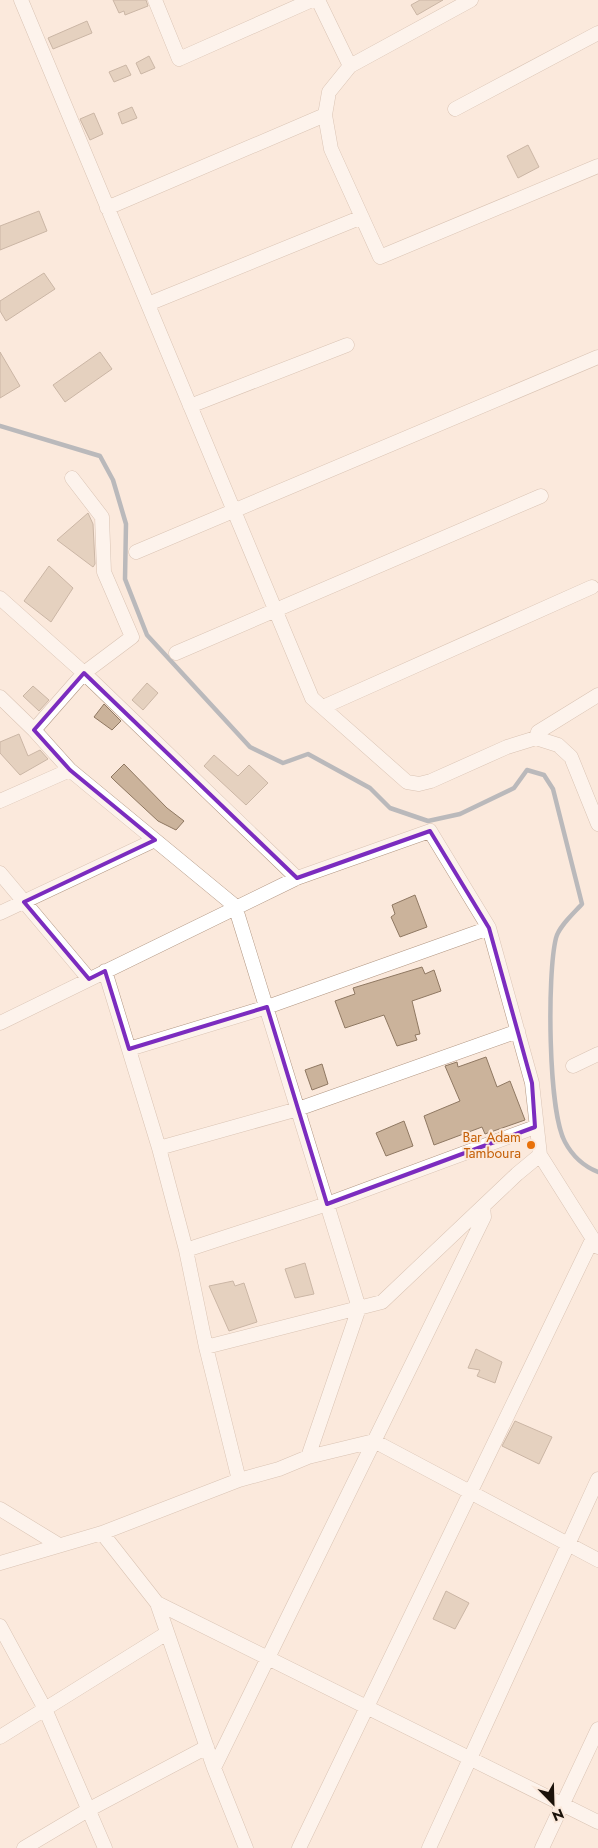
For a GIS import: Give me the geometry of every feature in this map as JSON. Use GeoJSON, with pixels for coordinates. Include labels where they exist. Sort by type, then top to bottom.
{"type":"FeatureCollection","features":[{"type":"Feature","properties":{"kind":"street"},"geometry":{"type":"LineString","coordinates":[[21,0],[312,698],[407,782],[419,784],[431,782],[507,747],[536,738],[558,746],[571,757],[597,818]]}},
{"type":"Feature","properties":{"kind":"street"},"geometry":{"type":"LineString","coordinates":[[155,0],[179,59],[312,0]]}},
{"type":"Feature","properties":{"kind":"street"},"geometry":{"type":"LineString","coordinates":[[318,0],[350,66]]}},
{"type":"Feature","properties":{"kind":"street"},"geometry":{"type":"LineString","coordinates":[[471,0],[350,66],[329,92],[325,115],[331,149],[380,257],[598,166]]}},
{"type":"Feature","properties":{"kind":"street"},"geometry":{"type":"LineString","coordinates":[[456,108],[598,33]]}},
{"type":"Feature","properties":{"kind":"street"},"geometry":{"type":"LineString","coordinates":[[108,208],[325,115]]}},
{"type":"Feature","properties":{"kind":"street"},"geometry":{"type":"LineString","coordinates":[[148,304],[362,217]]}},
{"type":"Feature","properties":{"kind":"street"},"geometry":{"type":"LineString","coordinates":[[190,406],[346,345]]}},
{"type":"Feature","properties":{"kind":"street"},"geometry":{"type":"LineString","coordinates":[[136,552],[598,357]]}},
{"type":"Feature","properties":{"kind":"street"},"geometry":{"type":"LineString","coordinates":[[34,730],[84,673],[132,637],[104,572],[102,517],[72,478]]}},
{"type":"Feature","properties":{"kind":"street"},"geometry":{"type":"LineString","coordinates":[[176,653],[541,496]]}},
{"type":"Feature","properties":{"kind":"street"},"geometry":{"type":"LineString","coordinates":[[323,707],[592,587]]}},
{"type":"Feature","properties":{"kind":"street"},"geometry":{"type":"LineString","coordinates":[[0,598],[84,673],[297,878]]}},
{"type":"Feature","properties":{"kind":"street"},"geometry":{"type":"LineString","coordinates":[[536,738],[538,732],[598,696]]}},
{"type":"Feature","properties":{"kind":"street"},"geometry":{"type":"LineString","coordinates":[[0,697],[34,730],[70,770],[235,906],[359,1308],[308,1457]]}},
{"type":"Feature","properties":{"kind":"street"},"geometry":{"type":"LineString","coordinates":[[0,801],[70,770]]}},
{"type":"Feature","properties":{"kind":"street"},"geometry":{"type":"LineString","coordinates":[[0,1022],[235,906],[297,878],[430,831],[490,928],[532,1083],[535,1127],[540,1155],[595,1244],[471,1492],[299,1848]]}},
{"type":"Feature","properties":{"kind":"street"},"geometry":{"type":"LineString","coordinates":[[0,913],[155,840]]}},
{"type":"Feature","properties":{"kind":"street"},"geometry":{"type":"LineString","coordinates":[[0,873],[89,979]]}},
{"type":"Feature","properties":{"kind":"street"},"geometry":{"type":"LineString","coordinates":[[129,1050],[266,1007],[490,928]]}},
{"type":"Feature","properties":{"kind":"street"},"geometry":{"type":"LineString","coordinates":[[106,971],[159,1148],[186,1250],[206,1347],[239,1480]]}},
{"type":"Feature","properties":{"kind":"street"},"geometry":{"type":"LineString","coordinates":[[159,1148],[298,1109],[518,1031]]}},
{"type":"Feature","properties":{"kind":"street"},"geometry":{"type":"LineString","coordinates":[[572,1066],[598,1054]]}},
{"type":"Feature","properties":{"kind":"street"},"geometry":{"type":"LineString","coordinates":[[186,1250],[327,1204],[535,1127]]}},
{"type":"Feature","properties":{"kind":"street"},"geometry":{"type":"LineString","coordinates":[[206,1347],[382,1302],[540,1155]]}},
{"type":"Feature","properties":{"kind":"street"},"geometry":{"type":"LineString","coordinates":[[214,1768],[484,1217],[483,1207]]}},
{"type":"Feature","properties":{"kind":"street"},"geometry":{"type":"LineString","coordinates":[[0,1564],[102,1533],[239,1480],[279,1469],[308,1457],[374,1441],[598,1560]]}},
{"type":"Feature","properties":{"kind":"street"},"geometry":{"type":"LineString","coordinates":[[429,1848],[598,1479]]}},
{"type":"Feature","properties":{"kind":"street"},"geometry":{"type":"LineString","coordinates":[[0,1509],[60,1546]]}},
{"type":"Feature","properties":{"kind":"street"},"geometry":{"type":"LineString","coordinates":[[102,1533],[156,1603],[214,1768],[246,1848]]}},
{"type":"Feature","properties":{"kind":"street"},"geometry":{"type":"LineString","coordinates":[[156,1603],[598,1822]]}},
{"type":"Feature","properties":{"kind":"street"},"geometry":{"type":"LineString","coordinates":[[0,1626],[45,1709],[105,1848]]}},
{"type":"Feature","properties":{"kind":"street"},"geometry":{"type":"LineString","coordinates":[[0,1737],[167,1634]]}},
{"type":"Feature","properties":{"kind":"street"},"geometry":{"type":"LineString","coordinates":[[542,1848],[598,1729]]}},
{"type":"Feature","properties":{"kind":"street"},"geometry":{"type":"LineString","coordinates":[[24,1848],[88,1810],[207,1747]]}},
{"type":"Feature","properties":{"kind":"highlighted area"},"geometry":{"type":"Polygon","coordinates":[[[84,673],[297,878],[430,831],[489,928],[532,1083],[535,1127],[327,1204],[267,1007],[129,1049],[105,971],[89,979],[24,902],[155,840],[70,770],[34,730],[84,673]]]}},
{"type":"Feature","properties":{"kind":"building"},"geometry":{"type":"Polygon","coordinates":[[[113,0],[146,0],[148,6],[125,15],[124,11],[119,13],[113,0]]]}},
{"type":"Feature","properties":{"kind":"building"},"geometry":{"type":"Polygon","coordinates":[[[420,0],[443,0],[417,15],[411,5],[420,0]]]}},
{"type":"Feature","properties":{"kind":"building"},"geometry":{"type":"Polygon","coordinates":[[[87,21],[92,33],[53,49],[48,38],[87,21]]]}},
{"type":"Feature","properties":{"kind":"building"},"geometry":{"type":"Polygon","coordinates":[[[149,56],[155,68],[141,74],[136,63],[149,56]]]}},
{"type":"Feature","properties":{"kind":"building"},"geometry":{"type":"Polygon","coordinates":[[[126,65],[131,75],[114,82],[109,72],[126,65]]]}},
{"type":"Feature","properties":{"kind":"building"},"geometry":{"type":"Polygon","coordinates":[[[132,107],[137,118],[122,124],[118,113],[132,107]]]}},
{"type":"Feature","properties":{"kind":"building"},"geometry":{"type":"Polygon","coordinates":[[[94,113],[103,134],[90,140],[80,119],[94,113]]]}},
{"type":"Feature","properties":{"kind":"building"},"geometry":{"type":"Polygon","coordinates":[[[528,145],[539,167],[518,178],[507,156],[528,145]]]}},
{"type":"Feature","properties":{"kind":"building"},"geometry":{"type":"Polygon","coordinates":[[[39,211],[47,231],[0,250],[0,226],[39,211]]]}},
{"type":"Feature","properties":{"kind":"building"},"geometry":{"type":"Polygon","coordinates":[[[44,273],[55,289],[6,321],[0,311],[0,301],[44,273]]]}},
{"type":"Feature","properties":{"kind":"building"},"geometry":{"type":"Polygon","coordinates":[[[0,352],[20,386],[0,398],[0,352]]]}},
{"type":"Feature","properties":{"kind":"building"},"geometry":{"type":"Polygon","coordinates":[[[100,352],[112,369],[65,402],[53,385],[100,352]]]}},
{"type":"Feature","properties":{"kind":"building"},"geometry":{"type":"Polygon","coordinates":[[[88,513],[93,524],[95,564],[93,567],[57,540],[88,513]]]}},
{"type":"Feature","properties":{"kind":"building"},"geometry":{"type":"Polygon","coordinates":[[[49,566],[73,588],[51,622],[24,601],[49,566]]]}},
{"type":"Feature","properties":{"kind":"building"},"geometry":{"type":"Polygon","coordinates":[[[147,683],[158,693],[143,710],[132,700],[147,683]]]}},
{"type":"Feature","properties":{"kind":"building"},"geometry":{"type":"Polygon","coordinates":[[[33,686],[49,700],[39,711],[23,696],[33,686]]]}},
{"type":"Feature","properties":{"kind":"building"},"geometry":{"type":"Polygon","coordinates":[[[104,704],[121,721],[112,730],[94,717],[104,704]]]}},
{"type":"Feature","properties":{"kind":"building"},"geometry":{"type":"Polygon","coordinates":[[[19,734],[28,756],[40,750],[48,759],[20,775],[0,753],[0,742],[19,734]]]}},
{"type":"Feature","properties":{"kind":"building"},"geometry":{"type":"Polygon","coordinates":[[[214,755],[238,776],[249,765],[268,783],[246,805],[204,766],[214,755]]]}},
{"type":"Feature","properties":{"kind":"building"},"geometry":{"type":"Polygon","coordinates":[[[124,764],[167,808],[184,821],[176,830],[158,821],[111,777],[124,764]]]}},
{"type":"Feature","properties":{"kind":"building"},"geometry":{"type":"Polygon","coordinates":[[[415,895],[427,927],[400,937],[391,917],[395,914],[392,905],[415,895]]]}},
{"type":"Feature","properties":{"kind":"building"},"geometry":{"type":"Polygon","coordinates":[[[422,967],[425,974],[434,970],[441,991],[412,1001],[420,1034],[415,1035],[417,1040],[397,1046],[384,1015],[345,1028],[335,1001],[355,994],[353,988],[422,967]]]}},
{"type":"Feature","properties":{"kind":"building"},"geometry":{"type":"Polygon","coordinates":[[[486,1057],[497,1087],[510,1081],[525,1120],[485,1134],[482,1127],[434,1145],[424,1116],[460,1101],[445,1066],[457,1062],[458,1067],[486,1057]]]}},
{"type":"Feature","properties":{"kind":"building"},"geometry":{"type":"Polygon","coordinates":[[[322,1064],[328,1084],[312,1090],[305,1070],[322,1064]]]}},
{"type":"Feature","properties":{"kind":"building"},"geometry":{"type":"Polygon","coordinates":[[[404,1121],[413,1146],[386,1156],[376,1133],[404,1121]]]}},
{"type":"Feature","properties":{"kind":"building"},"geometry":{"type":"Polygon","coordinates":[[[305,1263],[314,1294],[295,1298],[285,1269],[305,1263]]]}},
{"type":"Feature","properties":{"kind":"building"},"geometry":{"type":"Polygon","coordinates":[[[233,1281],[235,1286],[244,1283],[257,1322],[229,1331],[209,1286],[233,1281]]]}},
{"type":"Feature","properties":{"kind":"building"},"geometry":{"type":"Polygon","coordinates":[[[476,1349],[502,1362],[495,1383],[477,1376],[480,1370],[468,1368],[476,1349]]]}},
{"type":"Feature","properties":{"kind":"building"},"geometry":{"type":"Polygon","coordinates":[[[515,1421],[552,1437],[539,1464],[502,1446],[515,1421]]]}},
{"type":"Feature","properties":{"kind":"building"},"geometry":{"type":"Polygon","coordinates":[[[446,1591],[469,1603],[455,1629],[433,1619],[446,1591]]]}},
{"type":"Feature","properties":{"kind":"waterway"},"geometry":{"type":"LineString","coordinates":[[0,426],[100,456],[113,480],[126,524],[125,579],[147,635],[250,747],[283,763],[308,754],[370,788],[390,808],[428,821],[460,814],[514,788],[527,770],[544,775],[553,789],[582,904],[560,929],[556,938],[553,956],[550,1010],[555,1102],[559,1126],[568,1147],[575,1157],[598,1172]]}},
{"type":"Feature","properties":{"kind":"place","name":"Bar Adam Tamboura"},"geometry":{"type":"Point","coordinates":[531,1145]}}]}
